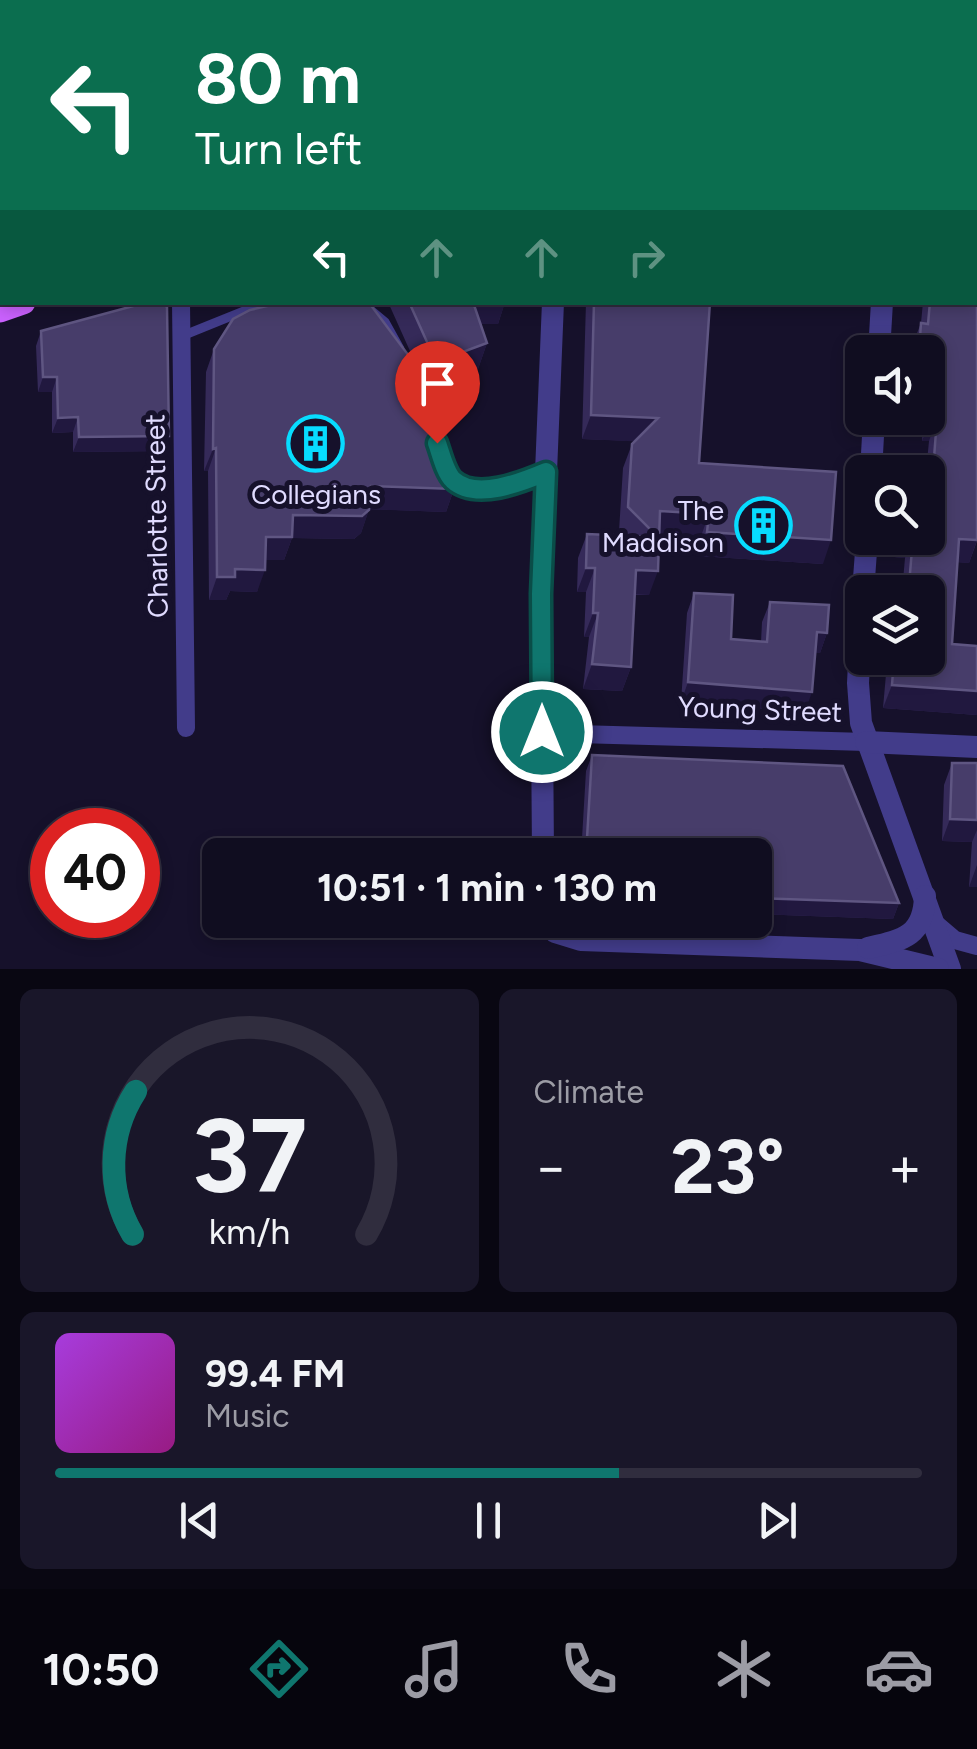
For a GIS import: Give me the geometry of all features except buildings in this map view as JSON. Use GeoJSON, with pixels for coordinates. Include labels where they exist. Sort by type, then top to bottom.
{"type":"FeatureCollection","features":[{"type":"Feature","properties":{"kind":"street","name":"Charlotte Street"},"geometry":{"type":"LineString","coordinates":[[180,305],[186,728]]}},
{"type":"Feature","properties":{"kind":"street"},"geometry":{"type":"LineString","coordinates":[[543,838],[541,594],[553,305]]}},
{"type":"Feature","properties":{"kind":"street"},"geometry":{"type":"LineString","coordinates":[[880,335],[882,305]]}},
{"type":"Feature","properties":{"kind":"street"},"geometry":{"type":"LineString","coordinates":[[859,675],[858,704],[866,742],[950,969]]}},
{"type":"Feature","properties":{"kind":"street","name":"Young Street"},"geometry":{"type":"LineString","coordinates":[[542,732],[977,747]]}},
{"type":"Feature","properties":{"kind":"street"},"geometry":{"type":"LineString","coordinates":[[860,950],[892,943],[915,930],[922,920],[925,894]]}},
{"type":"Feature","properties":{"kind":"street"},"geometry":{"type":"LineString","coordinates":[[935,923],[955,940],[977,946]]}},
{"type":"Feature","properties":{"kind":"street"},"geometry":{"type":"LineString","coordinates":[[574,938],[860,950],[938,969]]}},
{"type":"Feature","properties":{"kind":"lane"},"geometry":{"type":"LineString","coordinates":[[182,336],[259,305]]}},
{"type":"Feature","properties":{"kind":"lane"},"geometry":{"type":"LineString","coordinates":[[365,305],[385,322],[406,364]]}},
{"type":"Feature","properties":{"kind":"lane"},"geometry":{"type":"LineString","coordinates":[[444,461],[450,478],[466,488],[482,490],[546,472]]}},
{"type":"Feature","properties":{"kind":"place","name":"Collegians"},"geometry":{"type":"Point","coordinates":[316,443]}},
{"type":"Feature","properties":{"kind":"place","name":"The Maddison"},"geometry":{"type":"Point","coordinates":[763,526]}},
{"type":"Feature","properties":{"kind":"route"},"geometry":{"type":"LineString","coordinates":[[437,443],[450,478],[466,488],[482,490],[546,472],[541,594],[542,732]]}}]}
